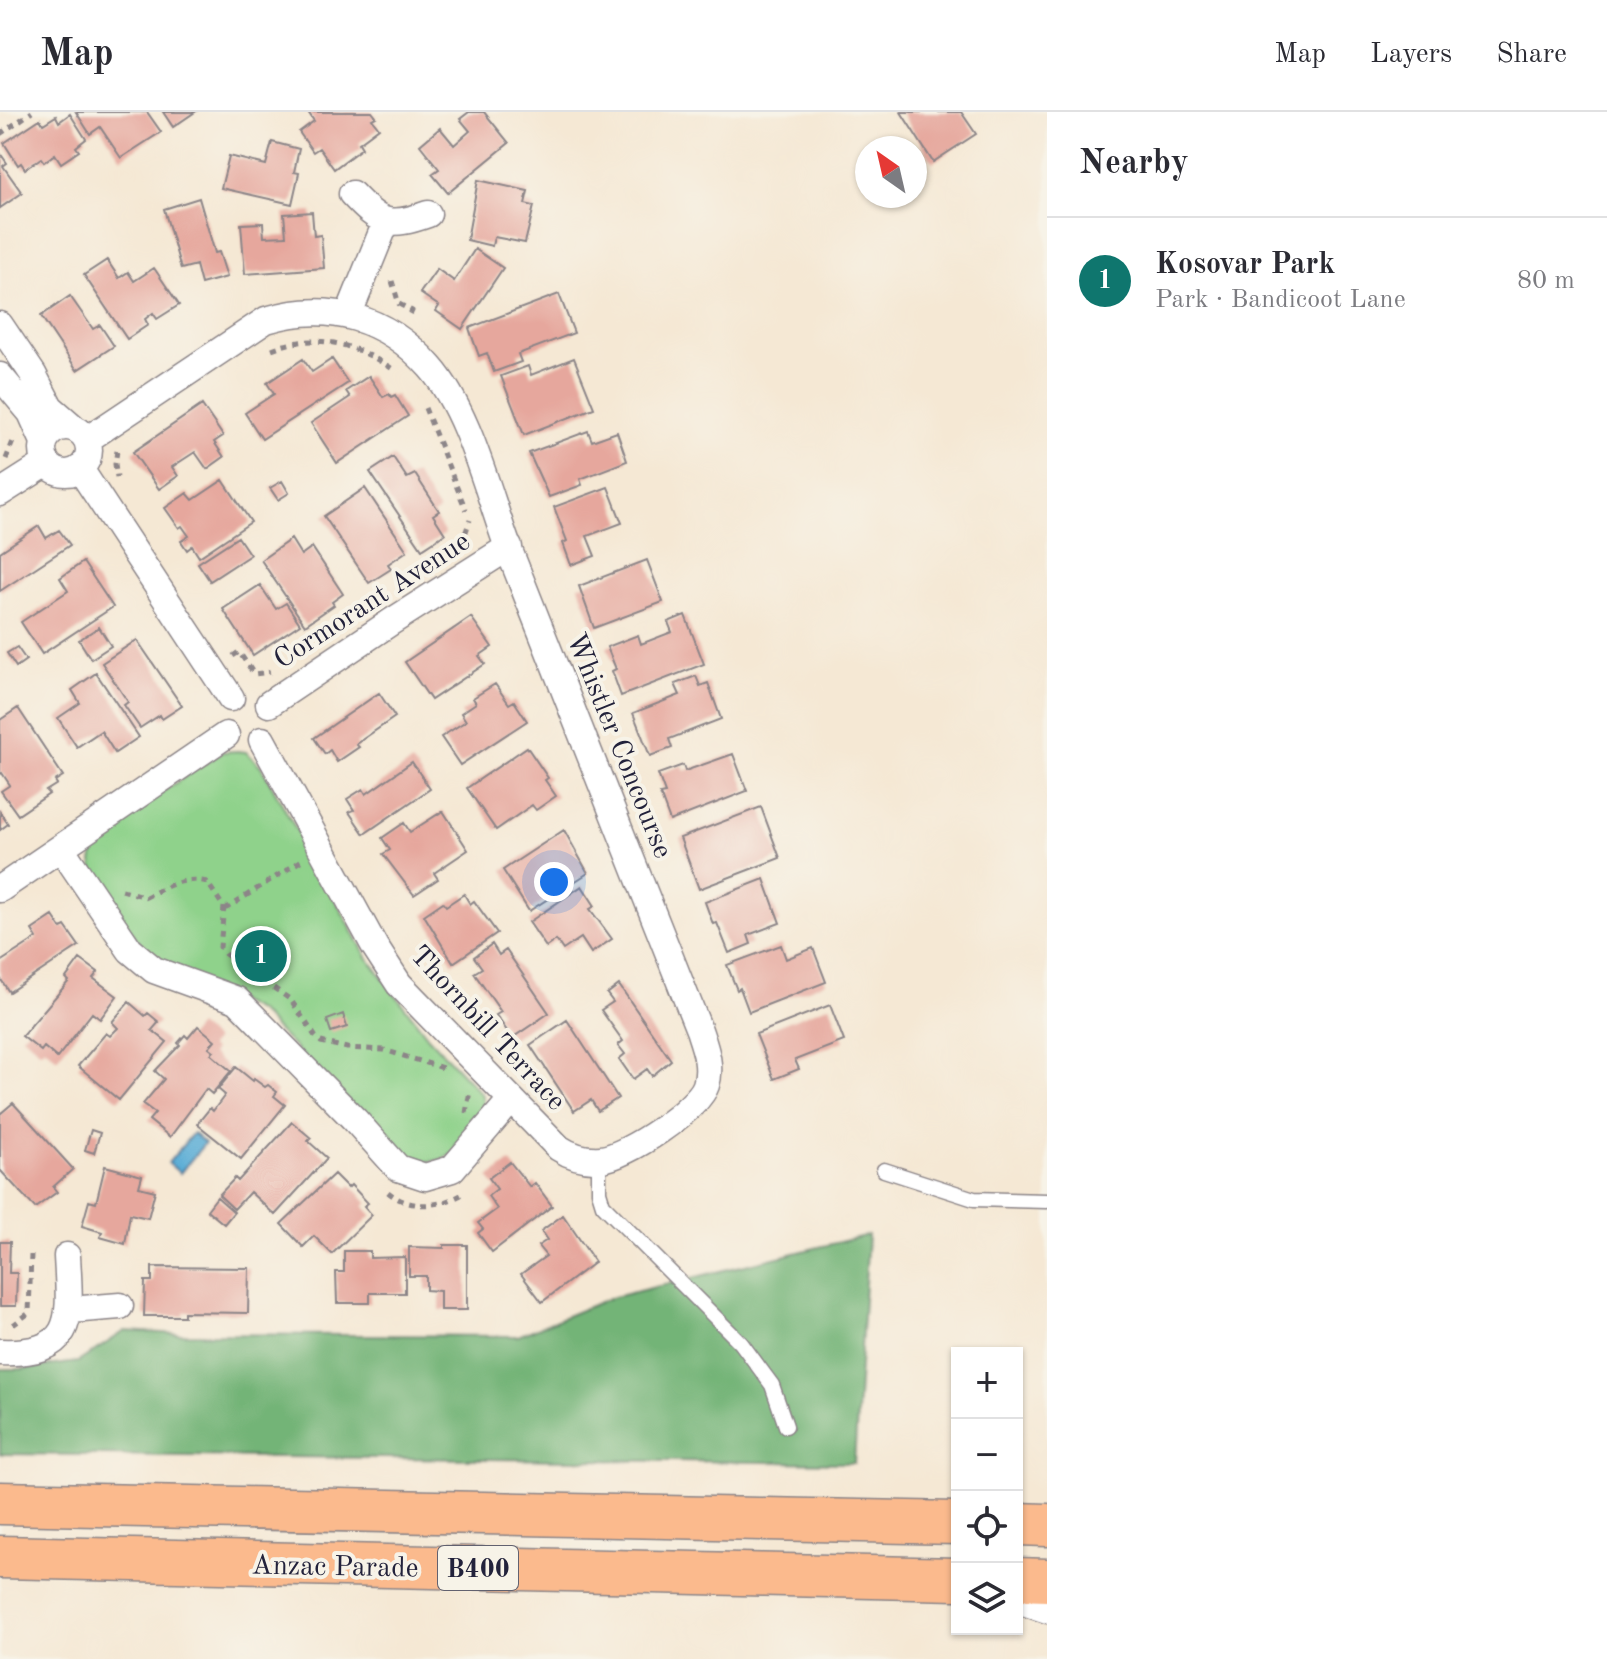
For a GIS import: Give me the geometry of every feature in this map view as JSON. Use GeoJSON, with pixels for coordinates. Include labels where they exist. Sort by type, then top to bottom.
{"type":"FeatureCollection","features":[{"type":"Feature","properties":{"kind":"main road","name":"Anzac Parade"},"geometry":{"type":"LineString","coordinates":[[0,1503],[951,1523]]}},
{"type":"Feature","properties":{"kind":"main road"},"geometry":{"type":"LineString","coordinates":[[1023,1524],[1047,1525]]}},
{"type":"Feature","properties":{"kind":"main road","name":"Anzac Parade"},"geometry":{"type":"LineString","coordinates":[[0,1557],[948,1581]]}},
{"type":"Feature","properties":{"kind":"main road"},"geometry":{"type":"LineString","coordinates":[[1023,1579],[1047,1580]]}},
{"type":"Feature","properties":{"kind":"street"},"geometry":{"type":"LineString","coordinates":[[352,194],[371,214],[386,222],[400,222],[428,214]]}},
{"type":"Feature","properties":{"kind":"street"},"geometry":{"type":"LineString","coordinates":[[348,316],[386,222]]}},
{"type":"Feature","properties":{"kind":"street","name":"Whistler Concourse"},"geometry":{"type":"LineString","coordinates":[[80,433],[266,320],[313,311],[348,316],[383,327],[431,368],[451,395],[708,1058],[706,1084],[693,1103],[624,1152],[599,1159]]}},
{"type":"Feature","properties":{"kind":"street"},"geometry":{"type":"LineString","coordinates":[[0,325],[33,374],[50,407],[80,433],[89,457],[80,469],[71,473],[59,472],[45,453],[31,413],[0,376]]}},
{"type":"Feature","properties":{"kind":"street"},"geometry":{"type":"LineString","coordinates":[[0,493],[45,453],[53,430],[65,426],[80,433]]}},
{"type":"Feature","properties":{"kind":"street"},"geometry":{"type":"LineString","coordinates":[[80,469],[231,698]]}},
{"type":"Feature","properties":{"kind":"street","name":"Cormorant Avenue"},"geometry":{"type":"LineString","coordinates":[[269,704],[509,547]]}},
{"type":"Feature","properties":{"kind":"street"},"geometry":{"type":"LineString","coordinates":[[238,694],[255,694],[269,704],[272,721],[270,730],[262,740],[241,744],[226,735],[221,720],[225,704],[231,698],[238,694]]}},
{"type":"Feature","properties":{"kind":"street"},"geometry":{"type":"LineString","coordinates":[[0,889],[226,735]]}},
{"type":"Feature","properties":{"kind":"street","name":"Thornbill Terrace"},"geometry":{"type":"LineString","coordinates":[[262,740],[375,947],[399,984],[565,1152],[599,1159]]}},
{"type":"Feature","properties":{"kind":"street"},"geometry":{"type":"LineString","coordinates":[[61,848],[130,950],[154,970],[237,1000],[398,1168],[418,1176],[440,1175],[457,1166],[511,1100]]}},
{"type":"Feature","properties":{"kind":"street"},"geometry":{"type":"LineString","coordinates":[[0,1352],[33,1351],[48,1344],[61,1332],[70,1310],[67,1256]]}},
{"type":"Feature","properties":{"kind":"street"},"geometry":{"type":"LineString","coordinates":[[70,1310],[120,1306]]}},
{"type":"Feature","properties":{"kind":"street"},"geometry":{"type":"LineString","coordinates":[[1023,1602],[1047,1610]]}},
{"type":"Feature","properties":{"kind":"lane"},"geometry":{"type":"LineString","coordinates":[[599,1159],[599,1192],[603,1205],[741,1343],[772,1385],[786,1426]]}},
{"type":"Feature","properties":{"kind":"lane"},"geometry":{"type":"LineString","coordinates":[[884,1170],[974,1199],[1047,1201]]}},
{"type":"Feature","properties":{"kind":"path"},"geometry":{"type":"LineString","coordinates":[[0,134],[32,112]]}},
{"type":"Feature","properties":{"kind":"path"},"geometry":{"type":"LineString","coordinates":[[381,362],[412,311],[399,304],[391,282],[396,271]]}},
{"type":"Feature","properties":{"kind":"path"},"geometry":{"type":"LineString","coordinates":[[265,352],[288,344],[323,342],[347,345],[370,354],[398,373]]}},
{"type":"Feature","properties":{"kind":"path"},"geometry":{"type":"LineString","coordinates":[[419,396],[471,522],[463,540],[455,546],[471,570]]}},
{"type":"Feature","properties":{"kind":"path"},"geometry":{"type":"LineString","coordinates":[[101,500],[122,486],[115,464],[120,447]]}},
{"type":"Feature","properties":{"kind":"path"},"geometry":{"type":"LineString","coordinates":[[212,669],[239,652],[254,674],[267,673],[286,665],[300,683]]}},
{"type":"Feature","properties":{"kind":"path"},"geometry":{"type":"LineString","coordinates":[[224,907],[235,906],[320,847]]}},
{"type":"Feature","properties":{"kind":"path"},"geometry":{"type":"LineString","coordinates":[[110,885],[146,897],[175,882],[207,882],[224,907],[220,947],[225,954],[291,1000],[321,1042],[347,1048],[384,1050],[447,1069]]}},
{"type":"Feature","properties":{"kind":"path"},"geometry":{"type":"LineString","coordinates":[[465,1080],[470,1089],[463,1129],[476,1141]]}},
{"type":"Feature","properties":{"kind":"path"},"geometry":{"type":"LineString","coordinates":[[0,1325],[15,1325],[29,1313],[31,1255]]}},
{"type":"Feature","properties":{"kind":"green space"},"geometry":{"type":"Polygon","coordinates":[[[222,752],[246,752],[261,766],[367,957],[428,1037],[482,1095],[483,1106],[478,1121],[452,1154],[436,1161],[421,1161],[393,1147],[259,1012],[166,963],[141,945],[95,876],[92,862],[98,835],[222,752]]]}},
{"type":"Feature","properties":{"kind":"green space"},"geometry":{"type":"Polygon","coordinates":[[[868,1235],[854,1463],[0,1454],[0,1369],[78,1362],[125,1331],[518,1336],[610,1298],[868,1235]]]}},
{"type":"Feature","properties":{"kind":"water"},"geometry":{"type":"Polygon","coordinates":[[[193,1133],[205,1143],[180,1173],[168,1163],[193,1133]]]}},
{"type":"Feature","properties":{"kind":"building"},"geometry":{"type":"Polygon","coordinates":[[[76,112],[147,112],[161,132],[121,158],[100,127],[90,134],[76,112]]]}},
{"type":"Feature","properties":{"kind":"building"},"geometry":{"type":"Polygon","coordinates":[[[163,112],[195,112],[173,127],[163,112]]]}},
{"type":"Feature","properties":{"kind":"building"},"geometry":{"type":"Polygon","coordinates":[[[308,112],[372,112],[376,117],[372,119],[379,128],[359,143],[362,148],[334,169],[319,148],[313,152],[299,132],[314,121],[308,112]]]}},
{"type":"Feature","properties":{"kind":"building"},"geometry":{"type":"Polygon","coordinates":[[[469,112],[484,112],[509,143],[448,193],[432,174],[439,169],[420,145],[440,128],[454,145],[470,131],[460,119],[469,112]]]}},
{"type":"Feature","properties":{"kind":"building"},"geometry":{"type":"Polygon","coordinates":[[[901,112],[961,112],[976,134],[933,162],[927,153],[927,136],[916,136],[901,112]]]}},
{"type":"Feature","properties":{"kind":"building"},"geometry":{"type":"Polygon","coordinates":[[[70,114],[86,139],[76,147],[79,151],[61,163],[55,154],[44,162],[41,158],[25,169],[21,163],[18,165],[4,143],[40,119],[43,124],[56,116],[59,122],[70,114]]]}},
{"type":"Feature","properties":{"kind":"building"},"geometry":{"type":"Polygon","coordinates":[[[272,142],[299,149],[294,172],[299,173],[292,204],[221,188],[229,156],[266,165],[272,142]]]}},
{"type":"Feature","properties":{"kind":"building"},"geometry":{"type":"Polygon","coordinates":[[[0,153],[7,163],[3,166],[22,193],[0,208],[0,153]]]}},
{"type":"Feature","properties":{"kind":"building"},"geometry":{"type":"Polygon","coordinates":[[[478,180],[528,191],[525,204],[534,206],[525,243],[494,237],[492,246],[467,240],[478,180]]]}},
{"type":"Feature","properties":{"kind":"building"},"geometry":{"type":"Polygon","coordinates":[[[199,198],[215,253],[219,252],[227,277],[201,284],[196,265],[181,269],[164,209],[199,198]]]}},
{"type":"Feature","properties":{"kind":"building"},"geometry":{"type":"Polygon","coordinates":[[[312,212],[314,236],[321,235],[324,268],[245,274],[241,224],[263,223],[264,237],[286,236],[284,214],[312,212]]]}},
{"type":"Feature","properties":{"kind":"building"},"geometry":{"type":"Polygon","coordinates":[[[475,249],[503,268],[462,329],[436,311],[439,306],[420,293],[437,269],[454,281],[475,249]]]}},
{"type":"Feature","properties":{"kind":"building"},"geometry":{"type":"Polygon","coordinates":[[[107,260],[119,278],[128,272],[134,281],[154,268],[179,305],[157,319],[153,313],[145,319],[148,325],[127,339],[84,275],[107,260]]]}},
{"type":"Feature","properties":{"kind":"building"},"geometry":{"type":"Polygon","coordinates":[[[559,294],[574,333],[518,354],[521,362],[494,372],[487,353],[479,356],[469,328],[559,294]]]}},
{"type":"Feature","properties":{"kind":"building"},"geometry":{"type":"Polygon","coordinates":[[[70,296],[93,329],[100,325],[114,346],[77,370],[41,316],[70,296]]]}},
{"type":"Feature","properties":{"kind":"building"},"geometry":{"type":"Polygon","coordinates":[[[574,358],[594,408],[524,435],[501,376],[528,366],[531,375],[574,358]]]}},
{"type":"Feature","properties":{"kind":"building"},"geometry":{"type":"Polygon","coordinates":[[[303,359],[312,372],[332,359],[348,383],[262,439],[245,413],[274,394],[267,383],[303,359]]]}},
{"type":"Feature","properties":{"kind":"building"},"geometry":{"type":"Polygon","coordinates":[[[369,376],[383,397],[395,395],[408,416],[337,463],[311,423],[350,397],[346,391],[369,376]]]}},
{"type":"Feature","properties":{"kind":"building"},"geometry":{"type":"Polygon","coordinates":[[[202,405],[223,436],[214,442],[224,457],[207,469],[195,452],[172,467],[178,476],[159,489],[133,452],[202,405]]]}},
{"type":"Feature","properties":{"kind":"building"},"geometry":{"type":"Polygon","coordinates":[[[588,431],[592,441],[617,432],[627,461],[580,479],[582,485],[549,497],[529,453],[588,431]]]}},
{"type":"Feature","properties":{"kind":"building"},"geometry":{"type":"Polygon","coordinates":[[[393,457],[407,478],[415,474],[439,511],[433,515],[445,534],[422,549],[370,472],[393,457]]]}},
{"type":"Feature","properties":{"kind":"building"},"geometry":{"type":"Polygon","coordinates":[[[223,480],[251,522],[199,557],[192,546],[187,550],[181,541],[189,536],[165,508],[187,493],[193,500],[223,480]]]}},
{"type":"Feature","properties":{"kind":"building"},"geometry":{"type":"Polygon","coordinates":[[[282,481],[289,493],[278,500],[270,488],[282,481]]]}},
{"type":"Feature","properties":{"kind":"building"},"geometry":{"type":"Polygon","coordinates":[[[608,487],[622,523],[587,536],[595,556],[571,565],[563,543],[567,541],[554,507],[608,487]]]}},
{"type":"Feature","properties":{"kind":"building"},"geometry":{"type":"Polygon","coordinates":[[[365,488],[407,551],[388,564],[391,569],[369,583],[324,516],[365,488]]]}},
{"type":"Feature","properties":{"kind":"building"},"geometry":{"type":"Polygon","coordinates":[[[39,526],[46,538],[59,530],[70,545],[0,591],[0,552],[39,526]]]}},
{"type":"Feature","properties":{"kind":"building"},"geometry":{"type":"Polygon","coordinates":[[[238,537],[250,555],[210,581],[198,563],[238,537]]]}},
{"type":"Feature","properties":{"kind":"building"},"geometry":{"type":"Polygon","coordinates":[[[291,539],[301,555],[312,547],[343,594],[332,602],[334,605],[305,625],[261,560],[291,539]]]}},
{"type":"Feature","properties":{"kind":"building"},"geometry":{"type":"Polygon","coordinates":[[[647,560],[663,602],[594,628],[579,586],[647,560]]]}},
{"type":"Feature","properties":{"kind":"building"},"geometry":{"type":"Polygon","coordinates":[[[83,562],[113,607],[42,654],[21,622],[68,591],[60,578],[83,562]]]}},
{"type":"Feature","properties":{"kind":"building"},"geometry":{"type":"Polygon","coordinates":[[[260,585],[276,609],[286,603],[300,624],[253,655],[223,609],[260,585]]]}},
{"type":"Feature","properties":{"kind":"building"},"geometry":{"type":"Polygon","coordinates":[[[685,615],[704,664],[621,696],[612,671],[616,669],[607,647],[638,635],[641,644],[672,632],[668,622],[685,615]]]}},
{"type":"Feature","properties":{"kind":"building"},"geometry":{"type":"Polygon","coordinates":[[[471,617],[492,647],[479,656],[485,664],[431,700],[405,662],[471,617]]]}},
{"type":"Feature","properties":{"kind":"building"},"geometry":{"type":"Polygon","coordinates":[[[99,627],[111,646],[91,659],[79,640],[99,627]]]}},
{"type":"Feature","properties":{"kind":"building"},"geometry":{"type":"Polygon","coordinates":[[[137,640],[182,706],[140,728],[124,705],[128,702],[102,663],[137,640]]]}},
{"type":"Feature","properties":{"kind":"building"},"geometry":{"type":"Polygon","coordinates":[[[17,647],[26,660],[16,667],[7,653],[17,647]]]}},
{"type":"Feature","properties":{"kind":"building"},"geometry":{"type":"Polygon","coordinates":[[[96,673],[139,737],[115,753],[101,731],[77,747],[58,718],[80,703],[72,690],[96,673]]]}},
{"type":"Feature","properties":{"kind":"building"},"geometry":{"type":"Polygon","coordinates":[[[696,676],[700,686],[708,683],[721,719],[669,739],[672,748],[650,756],[633,713],[680,695],[675,684],[696,676]]]}},
{"type":"Feature","properties":{"kind":"building"},"geometry":{"type":"Polygon","coordinates":[[[495,684],[509,704],[514,701],[527,721],[460,765],[441,737],[466,721],[461,713],[476,703],[473,698],[495,684]]]}},
{"type":"Feature","properties":{"kind":"building"},"geometry":{"type":"Polygon","coordinates":[[[379,693],[395,717],[356,744],[359,747],[337,762],[330,750],[325,754],[314,738],[379,693]]]}},
{"type":"Feature","properties":{"kind":"building"},"geometry":{"type":"Polygon","coordinates":[[[18,708],[63,776],[46,791],[49,794],[18,815],[1,791],[10,785],[0,774],[0,720],[18,708]]]}},
{"type":"Feature","properties":{"kind":"building"},"geometry":{"type":"Polygon","coordinates":[[[527,747],[556,796],[536,810],[532,805],[496,830],[467,788],[527,747]]]}},
{"type":"Feature","properties":{"kind":"building"},"geometry":{"type":"Polygon","coordinates":[[[733,754],[747,791],[670,821],[660,794],[665,793],[658,774],[683,765],[685,771],[733,754]]]}},
{"type":"Feature","properties":{"kind":"building"},"geometry":{"type":"Polygon","coordinates":[[[412,762],[430,789],[364,834],[349,812],[354,810],[347,799],[363,789],[366,794],[412,762]]]}},
{"type":"Feature","properties":{"kind":"building"},"geometry":{"type":"Polygon","coordinates":[[[761,807],[780,858],[699,889],[680,838],[761,807]]]}},
{"type":"Feature","properties":{"kind":"building"},"geometry":{"type":"Polygon","coordinates":[[[443,811],[468,850],[434,873],[438,879],[414,895],[383,854],[390,850],[382,838],[404,823],[410,832],[443,811]]]}},
{"type":"Feature","properties":{"kind":"building"},"geometry":{"type":"Polygon","coordinates":[[[0,812],[8,824],[0,830],[0,812]]]}},
{"type":"Feature","properties":{"kind":"building"},"geometry":{"type":"Polygon","coordinates":[[[564,830],[588,873],[529,911],[503,870],[564,830]]]}},
{"type":"Feature","properties":{"kind":"building"},"geometry":{"type":"Polygon","coordinates":[[[764,879],[780,923],[748,935],[751,944],[729,953],[705,902],[764,879]]]}},
{"type":"Feature","properties":{"kind":"building"},"geometry":{"type":"Polygon","coordinates":[[[582,886],[595,906],[590,909],[612,939],[591,953],[581,938],[563,950],[556,940],[546,947],[529,922],[582,886]]]}},
{"type":"Feature","properties":{"kind":"building"},"geometry":{"type":"Polygon","coordinates":[[[464,894],[470,904],[474,901],[497,933],[453,963],[424,915],[443,902],[446,906],[464,894]]]}},
{"type":"Feature","properties":{"kind":"building"},"geometry":{"type":"Polygon","coordinates":[[[53,916],[61,928],[65,926],[79,946],[9,992],[0,978],[0,962],[37,938],[32,930],[53,916]]]}},
{"type":"Feature","properties":{"kind":"building"},"geometry":{"type":"Polygon","coordinates":[[[492,944],[499,955],[506,950],[549,1013],[512,1038],[496,1015],[501,1012],[474,973],[482,968],[474,957],[492,944]]]}},
{"type":"Feature","properties":{"kind":"building"},"geometry":{"type":"Polygon","coordinates":[[[781,945],[786,959],[813,948],[826,982],[749,1012],[727,965],[781,945]]]}},
{"type":"Feature","properties":{"kind":"building"},"geometry":{"type":"Polygon","coordinates":[[[80,959],[98,972],[93,978],[117,996],[100,1019],[92,1013],[57,1058],[44,1047],[41,1051],[22,1036],[69,981],[66,978],[80,959]]]}},
{"type":"Feature","properties":{"kind":"building"},"geometry":{"type":"Polygon","coordinates":[[[619,985],[671,1060],[652,1076],[647,1069],[633,1079],[619,1059],[625,1054],[618,1045],[623,1041],[601,1010],[613,1002],[607,994],[619,985]]]}},
{"type":"Feature","properties":{"kind":"building"},"geometry":{"type":"Polygon","coordinates":[[[129,1002],[145,1016],[148,1013],[159,1022],[152,1030],[167,1042],[119,1100],[78,1066],[106,1033],[110,1036],[118,1028],[112,1022],[129,1002]]]}},
{"type":"Feature","properties":{"kind":"building"},"geometry":{"type":"Polygon","coordinates":[[[830,1005],[844,1041],[795,1060],[799,1069],[774,1079],[756,1034],[830,1005]]]}},
{"type":"Feature","properties":{"kind":"building"},"geometry":{"type":"Polygon","coordinates":[[[343,1014],[347,1027],[331,1032],[327,1020],[343,1014]]]}},
{"type":"Feature","properties":{"kind":"building"},"geometry":{"type":"Polygon","coordinates":[[[567,1020],[618,1098],[598,1111],[591,1100],[574,1111],[530,1045],[567,1020]]]}},
{"type":"Feature","properties":{"kind":"building"},"geometry":{"type":"Polygon","coordinates":[[[198,1026],[215,1040],[209,1047],[214,1051],[211,1054],[231,1071],[212,1094],[206,1089],[170,1137],[149,1120],[155,1113],[143,1104],[164,1079],[155,1071],[180,1045],[178,1043],[185,1035],[188,1038],[198,1026]]]}},
{"type":"Feature","properties":{"kind":"building"},"geometry":{"type":"Polygon","coordinates":[[[236,1067],[253,1081],[265,1087],[268,1085],[277,1092],[274,1096],[285,1105],[241,1159],[197,1124],[210,1108],[213,1111],[225,1095],[218,1089],[236,1067]]]}},
{"type":"Feature","properties":{"kind":"building"},"geometry":{"type":"Polygon","coordinates":[[[13,1103],[73,1169],[53,1187],[57,1192],[35,1208],[0,1170],[0,1114],[13,1103]]]}},
{"type":"Feature","properties":{"kind":"building"},"geometry":{"type":"Polygon","coordinates":[[[292,1122],[311,1138],[308,1141],[327,1158],[275,1215],[250,1192],[234,1209],[219,1195],[235,1178],[238,1181],[292,1122]]]}},
{"type":"Feature","properties":{"kind":"building"},"geometry":{"type":"Polygon","coordinates":[[[91,1130],[100,1133],[94,1153],[85,1150],[91,1130]]]}},
{"type":"Feature","properties":{"kind":"building"},"geometry":{"type":"Polygon","coordinates":[[[510,1162],[530,1187],[535,1183],[552,1206],[492,1252],[478,1233],[483,1229],[478,1223],[497,1209],[488,1196],[497,1189],[489,1178],[510,1162]]]}},
{"type":"Feature","properties":{"kind":"building"},"geometry":{"type":"Polygon","coordinates":[[[105,1166],[142,1176],[139,1187],[155,1191],[148,1218],[130,1214],[125,1244],[100,1237],[102,1232],[82,1226],[89,1201],[96,1203],[105,1166]]]}},
{"type":"Feature","properties":{"kind":"building"},"geometry":{"type":"Polygon","coordinates":[[[334,1174],[348,1188],[351,1185],[368,1203],[364,1206],[372,1215],[332,1254],[314,1236],[303,1247],[281,1224],[334,1174]]]}},
{"type":"Feature","properties":{"kind":"building"},"geometry":{"type":"Polygon","coordinates":[[[217,1197],[234,1212],[224,1224],[207,1210],[217,1197]]]}},
{"type":"Feature","properties":{"kind":"building"},"geometry":{"type":"Polygon","coordinates":[[[563,1215],[595,1262],[542,1302],[521,1274],[546,1256],[538,1246],[547,1240],[541,1231],[563,1215]]]}},
{"type":"Feature","properties":{"kind":"building"},"geometry":{"type":"Polygon","coordinates":[[[0,1242],[10,1242],[9,1273],[17,1273],[16,1306],[0,1306],[0,1242]]]}},
{"type":"Feature","properties":{"kind":"building"},"geometry":{"type":"Polygon","coordinates":[[[444,1245],[467,1245],[467,1310],[440,1310],[440,1291],[426,1290],[426,1276],[409,1276],[409,1247],[444,1248],[444,1245]]]}},
{"type":"Feature","properties":{"kind":"building"},"geometry":{"type":"Polygon","coordinates":[[[344,1251],[370,1251],[370,1258],[405,1257],[405,1293],[370,1293],[370,1303],[337,1303],[336,1272],[344,1272],[344,1251]]]}},
{"type":"Feature","properties":{"kind":"building"},"geometry":{"type":"Polygon","coordinates":[[[152,1267],[249,1268],[248,1313],[184,1312],[184,1316],[144,1316],[145,1281],[152,1281],[152,1267]]]}},
{"type":"Feature","properties":{"kind":"place","name":"Kosovar Park"},"geometry":{"type":"Point","coordinates":[261,956]}}]}
